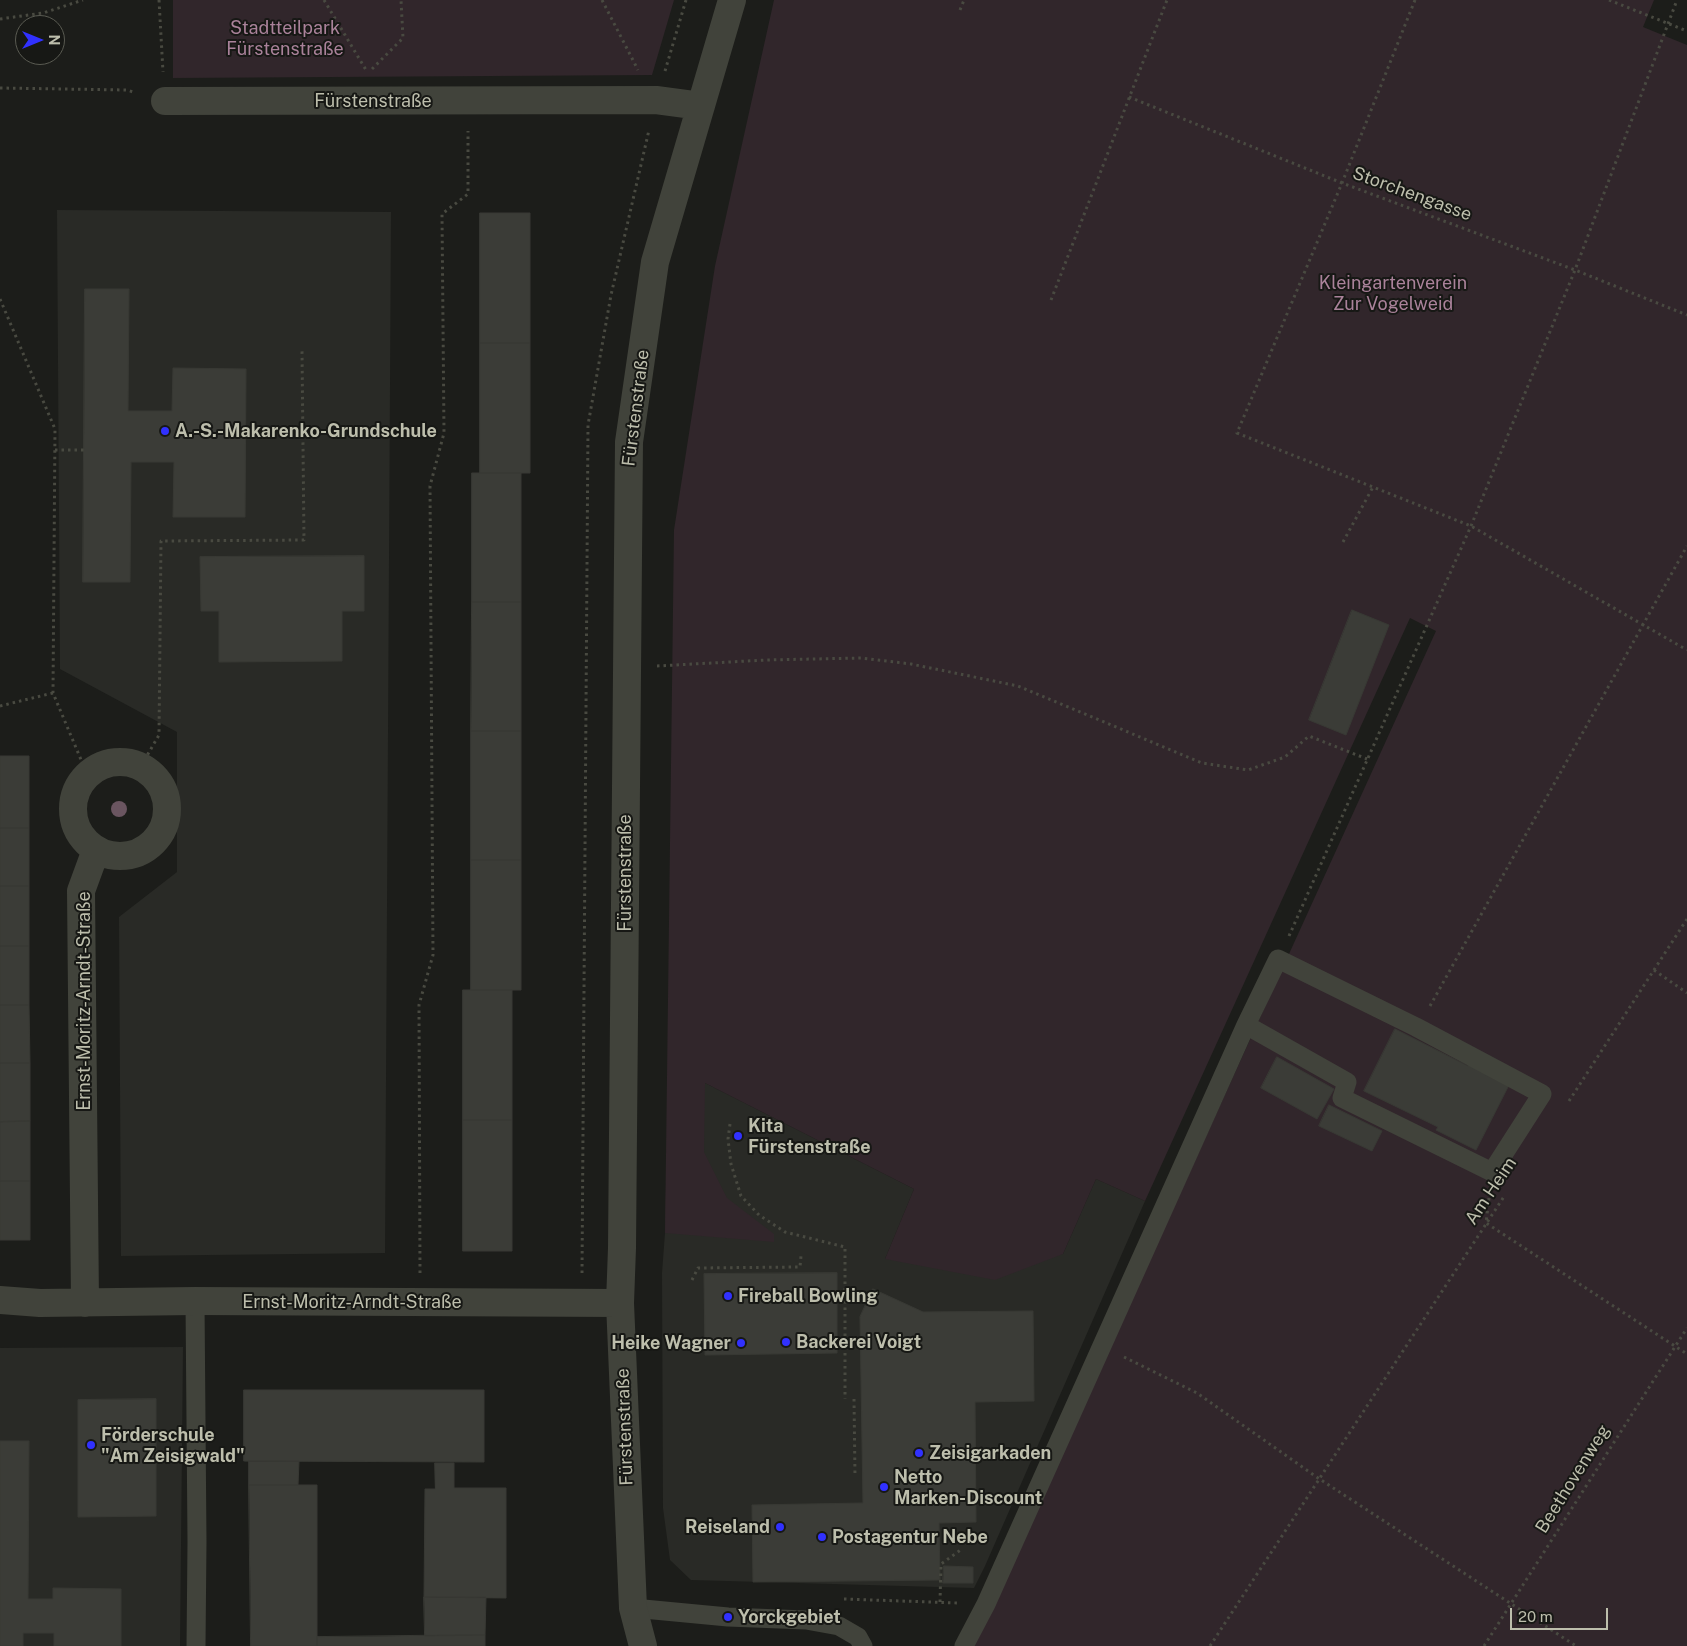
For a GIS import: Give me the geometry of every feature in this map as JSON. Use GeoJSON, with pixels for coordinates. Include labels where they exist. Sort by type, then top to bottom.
{"type":"FeatureCollection","features":[{"type":"Feature","properties":{"kind":"street","name":"Fürstenstraße"},"geometry":{"type":"LineString","coordinates":[[643,1646],[633,1608],[620,1303],[629,442],[655,262],[732,0]]}},
{"type":"Feature","properties":{"kind":"street","name":"Fürstenstraße"},"geometry":{"type":"LineString","coordinates":[[165,101],[656,100],[701,106]]}},
{"type":"Feature","properties":{"kind":"street"},"geometry":{"type":"LineString","coordinates":[[113,762],[127,762],[141,766],[153,775],[162,787],[167,802],[166,817],[161,831],[153,843],[140,852],[126,856],[110,855],[96,850],[85,841],[76,828],[73,800],[78,786],[87,774],[99,766],[113,762]]}},
{"type":"Feature","properties":{"kind":"street","name":"Ernst-Moritz-Arndt-Straße"},"geometry":{"type":"LineString","coordinates":[[85,1304],[81,891],[96,850]]}},
{"type":"Feature","properties":{"kind":"street","name":"Ernst-Moritz-Arndt-Straße"},"geometry":{"type":"LineString","coordinates":[[0,1300],[40,1304],[195,1301],[620,1303]]}},
{"type":"Feature","properties":{"kind":"lane"},"geometry":{"type":"LineString","coordinates":[[964,1646],[986,1604],[1246,1025],[1278,959],[1416,1027],[1542,1094],[1492,1172],[1342,1098],[1347,1082],[1246,1025]]}},
{"type":"Feature","properties":{"kind":"lane"},"geometry":{"type":"LineString","coordinates":[[195,1301],[196,1646]]}},
{"type":"Feature","properties":{"kind":"lane"},"geometry":{"type":"LineString","coordinates":[[633,1608],[728,1617],[806,1620],[839,1626],[858,1637],[863,1646]]}},
{"type":"Feature","properties":{"kind":"path"},"geometry":{"type":"LineString","coordinates":[[0,19],[43,13],[83,0]]}},
{"type":"Feature","properties":{"kind":"path"},"geometry":{"type":"LineString","coordinates":[[0,88],[127,90],[165,101],[159,0]]}},
{"type":"Feature","properties":{"kind":"path"},"geometry":{"type":"LineString","coordinates":[[324,0],[368,73],[403,38],[402,0]]}},
{"type":"Feature","properties":{"kind":"path"},"geometry":{"type":"LineString","coordinates":[[602,0],[656,100]]}},
{"type":"Feature","properties":{"kind":"path"},"geometry":{"type":"LineString","coordinates":[[960,10],[964,0]]}},
{"type":"Feature","properties":{"kind":"path"},"geometry":{"type":"LineString","coordinates":[[1050,300],[1167,0]]}},
{"type":"Feature","properties":{"kind":"path"},"geometry":{"type":"LineString","coordinates":[[1415,0],[1342,183],[1237,433],[1471,526],[1687,650]]}},
{"type":"Feature","properties":{"kind":"path"},"geometry":{"type":"LineString","coordinates":[[1609,0],[1687,31]]}},
{"type":"Feature","properties":{"kind":"path"},"geometry":{"type":"LineString","coordinates":[[1278,959],[1471,526],[1575,270],[1677,0]]}},
{"type":"Feature","properties":{"kind":"path","name":"Storchengasse"},"geometry":{"type":"LineString","coordinates":[[1129,97],[1342,183],[1575,270],[1687,315]]}},
{"type":"Feature","properties":{"kind":"path"},"geometry":{"type":"LineString","coordinates":[[421,1303],[419,1005],[432,955],[430,486],[444,433],[442,214],[468,194],[468,100]]}},
{"type":"Feature","properties":{"kind":"path"},"geometry":{"type":"LineString","coordinates":[[0,299],[55,428],[53,693],[87,774]]}},
{"type":"Feature","properties":{"kind":"path"},"geometry":{"type":"LineString","coordinates":[[141,766],[159,734],[161,541],[304,540],[302,350]]}},
{"type":"Feature","properties":{"kind":"path"},"geometry":{"type":"LineString","coordinates":[[55,450],[84,450]]}},
{"type":"Feature","properties":{"kind":"path"},"geometry":{"type":"LineString","coordinates":[[1344,542],[1373,487]]}},
{"type":"Feature","properties":{"kind":"path"},"geometry":{"type":"LineString","coordinates":[[1428,1011],[1687,546]]}},
{"type":"Feature","properties":{"kind":"path"},"geometry":{"type":"LineString","coordinates":[[627,667],[852,658],[911,664],[1018,686],[1202,763],[1248,770],[1285,757],[1309,736],[1367,759]]}},
{"type":"Feature","properties":{"kind":"path"},"geometry":{"type":"LineString","coordinates":[[0,706],[53,693]]}},
{"type":"Feature","properties":{"kind":"path"},"geometry":{"type":"LineString","coordinates":[[1568,1101],[1687,919]]}},
{"type":"Feature","properties":{"kind":"path"},"geometry":{"type":"LineString","coordinates":[[1654,970],[1687,992]]}},
{"type":"Feature","properties":{"kind":"path"},"geometry":{"type":"LineString","coordinates":[[730,1124],[728,1139],[732,1164],[741,1196],[753,1209],[785,1232],[845,1247],[845,1399]]}},
{"type":"Feature","properties":{"kind":"path"},"geometry":{"type":"LineString","coordinates":[[1492,1172],[1486,1223],[1687,1354]]}},
{"type":"Feature","properties":{"kind":"path","name":"Am Heim"},"geometry":{"type":"LineString","coordinates":[[1210,1646],[1508,1190]]}},
{"type":"Feature","properties":{"kind":"path"},"geometry":{"type":"LineString","coordinates":[[692,1280],[698,1268],[800,1267],[800,1256]]}},
{"type":"Feature","properties":{"kind":"path","name":"Beethovenweg"},"geometry":{"type":"LineString","coordinates":[[1484,1646],[1687,1328]]}},
{"type":"Feature","properties":{"kind":"path"},"geometry":{"type":"LineString","coordinates":[[1101,1346],[1197,1393],[1318,1478],[1576,1646]]}},
{"type":"Feature","properties":{"kind":"path"},"geometry":{"type":"LineString","coordinates":[[854,1399],[855,1476]]}},
{"type":"Feature","properties":{"kind":"path"},"geometry":{"type":"LineString","coordinates":[[940,1602],[941,1564],[962,1549]]}},
{"type":"Feature","properties":{"kind":"path"},"geometry":{"type":"LineString","coordinates":[[841,1598],[986,1604]]}},
{"type":"Feature","properties":{"kind":"shaded area"},"geometry":{"type":"Polygon","coordinates":[[[57,210],[391,212],[385,1253],[121,1256],[119,917],[177,872],[177,732],[60,669],[57,210]]]}},
{"type":"Feature","properties":{"kind":"shaded area"},"geometry":{"type":"Polygon","coordinates":[[[668,1081],[705,1083],[914,1189],[885,1259],[1063,1254],[1096,1179],[1145,1201],[974,1588],[691,1580],[670,1560],[663,1508],[662,1273],[665,1233],[668,1081]]]}},
{"type":"Feature","properties":{"kind":"shaded area","name":"Förderschule \"Am Zeisigwald\""},"geometry":{"type":"Polygon","coordinates":[[[183,1347],[180,1646],[0,1646],[0,1348],[183,1347]]]}},
{"type":"Feature","properties":{"kind":"green space","name":"Stadtteilpark Fürstenstraße"},"geometry":{"type":"Polygon","coordinates":[[[173,0],[674,0],[652,75],[173,78],[173,0]]]}},
{"type":"Feature","properties":{"kind":"green space","name":"Kleingartenverein Zur Vogelweid"},"geometry":{"type":"Polygon","coordinates":[[[774,0],[1654,0],[1643,27],[1687,45],[1687,1646],[974,1646],[1436,631],[1410,618],[1145,1201],[1096,1179],[1063,1254],[995,1280],[885,1259],[914,1189],[705,1083],[704,1152],[727,1198],[774,1234],[774,1242],[665,1233],[674,530],[715,266],[774,0]]]}},
{"type":"Feature","properties":{"kind":"building"},"geometry":{"type":"Polygon","coordinates":[[[480,213],[530,213],[530,343],[480,343],[480,213]]]}},
{"type":"Feature","properties":{"kind":"building","name":"A.-S.-Makarenko-Grundschule"},"geometry":{"type":"Polygon","coordinates":[[[85,289],[129,289],[128,411],[172,411],[173,368],[246,369],[245,517],[173,517],[174,462],[131,462],[130,582],[83,582],[85,289]]]}},
{"type":"Feature","properties":{"kind":"building"},"geometry":{"type":"Polygon","coordinates":[[[480,343],[530,343],[530,473],[480,473],[480,343]]]}},
{"type":"Feature","properties":{"kind":"building"},"geometry":{"type":"Polygon","coordinates":[[[472,473],[521,473],[521,602],[472,602],[472,473]]]}},
{"type":"Feature","properties":{"kind":"building"},"geometry":{"type":"Polygon","coordinates":[[[364,556],[364,611],[342,611],[342,661],[219,662],[219,611],[201,611],[200,557],[364,556]]]}},
{"type":"Feature","properties":{"kind":"building"},"geometry":{"type":"Polygon","coordinates":[[[472,602],[521,602],[521,731],[471,731],[472,602]]]}},
{"type":"Feature","properties":{"kind":"building"},"geometry":{"type":"Polygon","coordinates":[[[1352,610],[1389,625],[1346,735],[1309,720],[1352,610]]]}},
{"type":"Feature","properties":{"kind":"building"},"geometry":{"type":"Polygon","coordinates":[[[471,731],[521,731],[521,860],[471,860],[471,731]]]}},
{"type":"Feature","properties":{"kind":"building"},"geometry":{"type":"Polygon","coordinates":[[[0,756],[29,756],[29,828],[0,828],[0,756]]]}},
{"type":"Feature","properties":{"kind":"building"},"geometry":{"type":"Polygon","coordinates":[[[0,828],[29,828],[29,886],[0,886],[0,828]]]}},
{"type":"Feature","properties":{"kind":"building"},"geometry":{"type":"Polygon","coordinates":[[[471,860],[521,860],[521,990],[471,990],[471,860]]]}},
{"type":"Feature","properties":{"kind":"building"},"geometry":{"type":"Polygon","coordinates":[[[0,886],[29,886],[29,946],[0,946],[0,886]]]}},
{"type":"Feature","properties":{"kind":"building"},"geometry":{"type":"Polygon","coordinates":[[[0,946],[29,946],[29,1005],[0,1005],[0,946]]]}},
{"type":"Feature","properties":{"kind":"building"},"geometry":{"type":"Polygon","coordinates":[[[463,990],[512,990],[512,1120],[463,1120],[463,990]]]}},
{"type":"Feature","properties":{"kind":"building"},"geometry":{"type":"Polygon","coordinates":[[[0,1005],[29,1005],[30,1063],[0,1063],[0,1005]]]}},
{"type":"Feature","properties":{"kind":"building"},"geometry":{"type":"Polygon","coordinates":[[[1395,1029],[1468,1066],[1471,1061],[1511,1081],[1476,1150],[1436,1130],[1438,1127],[1364,1091],[1395,1029]]]}},
{"type":"Feature","properties":{"kind":"building"},"geometry":{"type":"Polygon","coordinates":[[[1277,1057],[1334,1089],[1317,1119],[1261,1088],[1277,1057]]]}},
{"type":"Feature","properties":{"kind":"building"},"geometry":{"type":"Polygon","coordinates":[[[0,1063],[30,1063],[30,1121],[0,1122],[0,1063]]]}},
{"type":"Feature","properties":{"kind":"building"},"geometry":{"type":"Polygon","coordinates":[[[1329,1105],[1382,1131],[1372,1151],[1319,1126],[1329,1105]]]}},
{"type":"Feature","properties":{"kind":"building"},"geometry":{"type":"Polygon","coordinates":[[[463,1120],[512,1120],[512,1251],[463,1251],[463,1120]]]}},
{"type":"Feature","properties":{"kind":"building"},"geometry":{"type":"Polygon","coordinates":[[[30,1121],[30,1181],[0,1181],[0,1122],[30,1121]]]}},
{"type":"Feature","properties":{"kind":"building"},"geometry":{"type":"Polygon","coordinates":[[[0,1181],[30,1181],[30,1240],[0,1240],[0,1181]]]}},
{"type":"Feature","properties":{"kind":"building"},"geometry":{"type":"Polygon","coordinates":[[[837,1273],[837,1353],[705,1355],[704,1274],[837,1273]]]}},
{"type":"Feature","properties":{"kind":"building","name":"Zeisigarkaden"},"geometry":{"type":"Polygon","coordinates":[[[873,1289],[923,1312],[1033,1311],[1034,1401],[975,1402],[976,1522],[939,1523],[940,1580],[753,1582],[752,1505],[863,1503],[860,1317],[873,1289]]]}},
{"type":"Feature","properties":{"kind":"building"},"geometry":{"type":"Polygon","coordinates":[[[244,1390],[484,1390],[484,1462],[244,1461],[244,1390]]]}},
{"type":"Feature","properties":{"kind":"building"},"geometry":{"type":"Polygon","coordinates":[[[156,1399],[156,1516],[78,1517],[78,1400],[156,1399]]]}},
{"type":"Feature","properties":{"kind":"building"},"geometry":{"type":"Polygon","coordinates":[[[0,1441],[29,1441],[28,1599],[53,1599],[53,1588],[121,1589],[121,1646],[54,1646],[54,1633],[23,1633],[23,1646],[0,1646],[0,1441]]]}},
{"type":"Feature","properties":{"kind":"building"},"geometry":{"type":"Polygon","coordinates":[[[249,1461],[299,1461],[298,1485],[249,1485],[249,1461]]]}},
{"type":"Feature","properties":{"kind":"building"},"geometry":{"type":"Polygon","coordinates":[[[435,1463],[454,1463],[454,1488],[506,1488],[506,1598],[424,1597],[425,1489],[435,1489],[435,1463]]]}},
{"type":"Feature","properties":{"kind":"building"},"geometry":{"type":"Polygon","coordinates":[[[249,1485],[317,1485],[317,1646],[251,1646],[249,1485]]]}},
{"type":"Feature","properties":{"kind":"building"},"geometry":{"type":"Polygon","coordinates":[[[944,1566],[973,1567],[973,1583],[943,1583],[944,1566]]]}},
{"type":"Feature","properties":{"kind":"building"},"geometry":{"type":"Polygon","coordinates":[[[424,1597],[486,1597],[485,1635],[425,1636],[424,1597]]]}},
{"type":"Feature","properties":{"kind":"building"},"geometry":{"type":"Polygon","coordinates":[[[485,1635],[485,1646],[317,1646],[317,1637],[485,1635]]]}},
{"type":"Feature","properties":{"kind":"place","name":"A.-S.-Makarenko-Grundschule"},"geometry":{"type":"Point","coordinates":[165,431]}},
{"type":"Feature","properties":{"kind":"place","name":"Kita Fürstenstraße"},"geometry":{"type":"Point","coordinates":[738,1136]}},
{"type":"Feature","properties":{"kind":"place","name":"Fireball Bowling"},"geometry":{"type":"Point","coordinates":[728,1296]}},
{"type":"Feature","properties":{"kind":"place","name":"Backerei Voigt"},"geometry":{"type":"Point","coordinates":[786,1342]}},
{"type":"Feature","properties":{"kind":"place","name":"Heike Wagner"},"geometry":{"type":"Point","coordinates":[741,1343]}},
{"type":"Feature","properties":{"kind":"place","name":"Förderschule \"Am Zeisigwald\""},"geometry":{"type":"Point","coordinates":[91,1445]}},
{"type":"Feature","properties":{"kind":"place","name":"Zeisigarkaden"},"geometry":{"type":"Point","coordinates":[919,1453]}},
{"type":"Feature","properties":{"kind":"place","name":"Netto Marken-Discount"},"geometry":{"type":"Point","coordinates":[884,1487]}},
{"type":"Feature","properties":{"kind":"place","name":"Reiseland"},"geometry":{"type":"Point","coordinates":[780,1527]}},
{"type":"Feature","properties":{"kind":"place","name":"Postagentur Nebe"},"geometry":{"type":"Point","coordinates":[822,1537]}},
{"type":"Feature","properties":{"kind":"place","name":"Yorckgebiet"},"geometry":{"type":"Point","coordinates":[728,1617]}}]}
